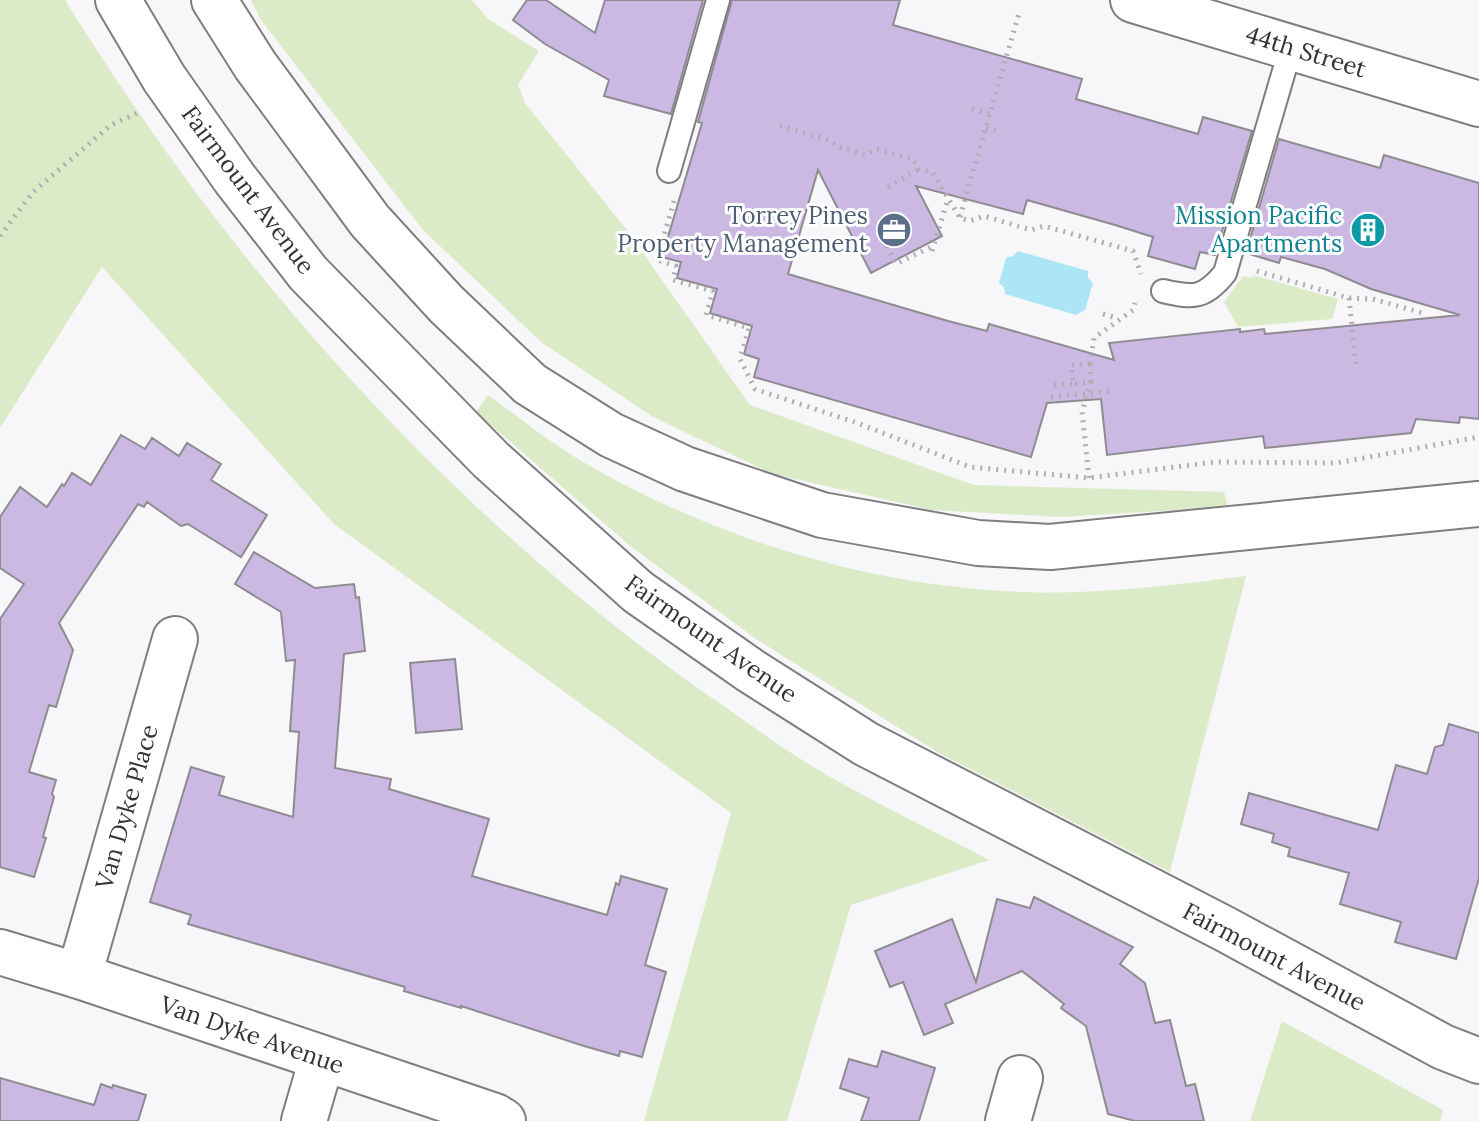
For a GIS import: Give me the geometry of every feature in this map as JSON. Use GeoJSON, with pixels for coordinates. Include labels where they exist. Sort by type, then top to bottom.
{"type":"FeatureCollection","features":[{"type":"Feature","properties":{"kind":"main road","name":"Fairmount Avenue"},"geometry":{"type":"LineString","coordinates":[[118,0],[164,78],[235,179],[308,273],[491,460],[638,592],[751,671],[866,744],[1225,929],[1443,1047],[1479,1061]]}},
{"type":"Feature","properties":{"kind":"main road"},"geometry":{"type":"LineString","coordinates":[[214,0],[255,65],[370,221],[446,304],[530,384],[611,435],[685,469],[822,515],[978,543],[1050,547],[1479,504]]}},
{"type":"Feature","properties":{"kind":"main road","name":"44th Street"},"geometry":{"type":"LineString","coordinates":[[1133,0],[1479,104]]}},
{"type":"Feature","properties":{"kind":"main road","name":"Van Dyke Place"},"geometry":{"type":"LineString","coordinates":[[79,976],[175,639]]}},
{"type":"Feature","properties":{"kind":"main road","name":"Van Dyke Avenue"},"geometry":{"type":"LineString","coordinates":[[0,952],[79,976],[503,1121]]}},
{"type":"Feature","properties":{"kind":"main road"},"geometry":{"type":"LineString","coordinates":[[304,1121],[322,1059]]}},
{"type":"Feature","properties":{"kind":"main road"},"geometry":{"type":"LineString","coordinates":[[1008,1121],[1020,1078]]}},
{"type":"Feature","properties":{"kind":"lane"},"geometry":{"type":"LineString","coordinates":[[669,171],[718,0]]}},
{"type":"Feature","properties":{"kind":"lane"},"geometry":{"type":"LineString","coordinates":[[1163,291],[1198,295],[1218,281],[1229,264],[1291,47]]}},
{"type":"Feature","properties":{"kind":"path"},"geometry":{"type":"LineString","coordinates":[[960,218],[1019,13]]}},
{"type":"Feature","properties":{"kind":"path"},"geometry":{"type":"LineString","coordinates":[[0,236],[33,192],[100,133],[177,95]]}},
{"type":"Feature","properties":{"kind":"path"},"geometry":{"type":"LineString","coordinates":[[972,109],[990,114]]}},
{"type":"Feature","properties":{"kind":"path"},"geometry":{"type":"LineString","coordinates":[[780,126],[829,140],[838,147],[865,155],[877,149],[913,159],[919,169],[933,173],[960,218],[970,221],[984,216],[1031,230],[1044,226],[1133,251],[1142,278],[1140,285]]}},
{"type":"Feature","properties":{"kind":"path"},"geometry":{"type":"LineString","coordinates":[[986,128],[1001,132]]}},
{"type":"Feature","properties":{"kind":"path"},"geometry":{"type":"LineString","coordinates":[[888,187],[919,169]]}},
{"type":"Feature","properties":{"kind":"path"},"geometry":{"type":"LineString","coordinates":[[676,196],[657,260],[680,267],[673,280],[713,291],[706,315],[750,328],[740,359],[755,389],[860,424],[970,467],[1089,478],[1214,462],[1336,463],[1479,437]]}},
{"type":"Feature","properties":{"kind":"path"},"geometry":{"type":"LineString","coordinates":[[887,246],[896,264],[932,248],[948,198]]}},
{"type":"Feature","properties":{"kind":"path"},"geometry":{"type":"LineString","coordinates":[[1229,264],[1349,298],[1373,299],[1426,314]]}},
{"type":"Feature","properties":{"kind":"path"},"geometry":{"type":"LineString","coordinates":[[1089,478],[1082,412],[1091,382],[1094,338],[1133,310],[1136,297]]}},
{"type":"Feature","properties":{"kind":"path"},"geometry":{"type":"LineString","coordinates":[[1349,298],[1356,366]]}},
{"type":"Feature","properties":{"kind":"path"},"geometry":{"type":"LineString","coordinates":[[1103,314],[1118,318]]}},
{"type":"Feature","properties":{"kind":"path"},"geometry":{"type":"LineString","coordinates":[[1073,384],[1071,365],[1090,364]]}},
{"type":"Feature","properties":{"kind":"path"},"geometry":{"type":"LineString","coordinates":[[1054,385],[1091,382]]}},
{"type":"Feature","properties":{"kind":"path"},"geometry":{"type":"LineString","coordinates":[[1051,397],[1113,391]]}},
{"type":"Feature","properties":{"kind":"green space"},"geometry":{"type":"Polygon","coordinates":[[[0,0],[65,0],[132,103],[203,202],[279,298],[360,389],[445,477],[535,559],[629,637],[787,750],[851,789],[989,860],[851,905],[787,1121],[644,1121],[731,813],[334,524],[102,267],[0,428],[0,0]]]}},
{"type":"Feature","properties":{"kind":"green space"},"geometry":{"type":"Polygon","coordinates":[[[251,0],[472,0],[488,19],[539,51],[518,85],[525,103],[626,229],[750,405],[974,485],[1224,492],[1228,507],[1060,517],[932,510],[773,474],[653,417],[541,342],[423,230],[261,20],[251,0]]]}},
{"type":"Feature","properties":{"kind":"green space"},"geometry":{"type":"Polygon","coordinates":[[[1253,275],[1338,299],[1332,319],[1238,327],[1224,302],[1243,276],[1252,278],[1253,275]]]}},
{"type":"Feature","properties":{"kind":"green space"},"geometry":{"type":"Polygon","coordinates":[[[488,395],[571,455],[686,514],[795,554],[850,569],[964,588],[1050,593],[1246,576],[1170,872],[939,753],[756,639],[629,545],[476,412],[488,395]]]}},
{"type":"Feature","properties":{"kind":"green space"},"geometry":{"type":"Polygon","coordinates":[[[1282,1021],[1443,1110],[1440,1121],[1250,1121],[1282,1021]]]}},
{"type":"Feature","properties":{"kind":"water"},"geometry":{"type":"Polygon","coordinates":[[[1018,251],[1088,271],[1088,278],[1093,283],[1085,310],[1076,315],[1005,294],[1004,287],[999,283],[1006,258],[1018,251]]]}},
{"type":"Feature","properties":{"kind":"building"},"geometry":{"type":"Polygon","coordinates":[[[527,0],[546,0],[595,33],[605,0],[703,0],[671,114],[604,96],[609,80],[545,44],[513,20],[527,0]]]}},
{"type":"Feature","properties":{"kind":"building","name":"Mission Pacific Apartments"},"geometry":{"type":"Polygon","coordinates":[[[732,0],[900,0],[893,25],[1082,79],[1076,99],[1198,134],[1203,117],[1252,131],[1215,255],[1200,252],[1195,269],[1148,256],[1153,237],[1115,225],[1027,200],[1023,214],[916,186],[942,236],[871,273],[818,170],[788,274],[948,321],[987,331],[989,324],[1114,360],[1109,343],[1240,329],[1240,332],[1264,329],[1265,334],[1460,315],[1371,289],[1325,269],[1281,257],[1279,263],[1246,253],[1279,139],[1380,168],[1384,155],[1479,183],[1479,419],[1460,417],[1459,423],[1416,419],[1411,433],[1265,448],[1263,436],[1107,455],[1101,399],[1047,403],[1031,457],[754,377],[759,359],[744,354],[752,326],[710,313],[717,289],[677,278],[681,262],[662,257],[702,123],[698,122],[732,0]]]}},
{"type":"Feature","properties":{"kind":"building"},"geometry":{"type":"Polygon","coordinates":[[[121,435],[145,449],[152,438],[179,456],[187,443],[221,464],[211,480],[267,515],[241,557],[188,524],[181,526],[147,502],[144,507],[138,504],[59,623],[73,650],[56,707],[49,705],[29,772],[56,780],[43,837],[46,838],[34,877],[0,867],[0,619],[24,584],[0,568],[0,517],[20,487],[47,507],[72,473],[91,485],[121,435]]]}},
{"type":"Feature","properties":{"kind":"building"},"geometry":{"type":"Polygon","coordinates":[[[254,552],[315,588],[354,584],[356,598],[359,597],[365,651],[344,654],[335,768],[391,779],[389,789],[489,819],[472,876],[607,915],[621,876],[667,889],[645,965],[666,972],[642,1057],[620,1051],[619,1056],[584,1046],[404,991],[405,987],[188,924],[191,915],[150,902],[191,767],[224,777],[219,795],[293,817],[299,732],[290,731],[295,660],[286,661],[281,612],[235,584],[254,552]]]}},
{"type":"Feature","properties":{"kind":"building"},"geometry":{"type":"Polygon","coordinates":[[[455,659],[462,729],[416,733],[410,663],[455,659]]]}},
{"type":"Feature","properties":{"kind":"building"},"geometry":{"type":"Polygon","coordinates":[[[1449,724],[1479,733],[1479,878],[1456,959],[1395,942],[1401,922],[1340,904],[1349,873],[1288,856],[1290,848],[1272,842],[1274,834],[1241,824],[1249,793],[1378,830],[1396,765],[1427,774],[1435,747],[1443,745],[1449,724]]]}},
{"type":"Feature","properties":{"kind":"building"},"geometry":{"type":"Polygon","coordinates":[[[1034,897],[1133,947],[1120,964],[1145,983],[1155,1023],[1170,1020],[1186,1086],[1195,1084],[1204,1121],[1135,1121],[1108,1114],[1086,1026],[1061,1008],[1064,1004],[1022,971],[945,1004],[953,1023],[924,1035],[903,982],[890,987],[875,951],[952,919],[976,982],[997,899],[1030,908],[1034,897]]]}},
{"type":"Feature","properties":{"kind":"building"},"geometry":{"type":"Polygon","coordinates":[[[882,1051],[935,1068],[919,1121],[861,1121],[869,1098],[840,1088],[849,1059],[877,1067],[882,1051]]]}},
{"type":"Feature","properties":{"kind":"building"},"geometry":{"type":"Polygon","coordinates":[[[0,1078],[94,1105],[101,1084],[146,1095],[138,1121],[0,1121],[0,1078]]]}},
{"type":"Feature","properties":{"kind":"place","name":"Torrey Pines Property Management"},"geometry":{"type":"Point","coordinates":[894,230]}},
{"type":"Feature","properties":{"kind":"place","name":"Mission Pacific Apartments"},"geometry":{"type":"Point","coordinates":[1368,230]}}]}
